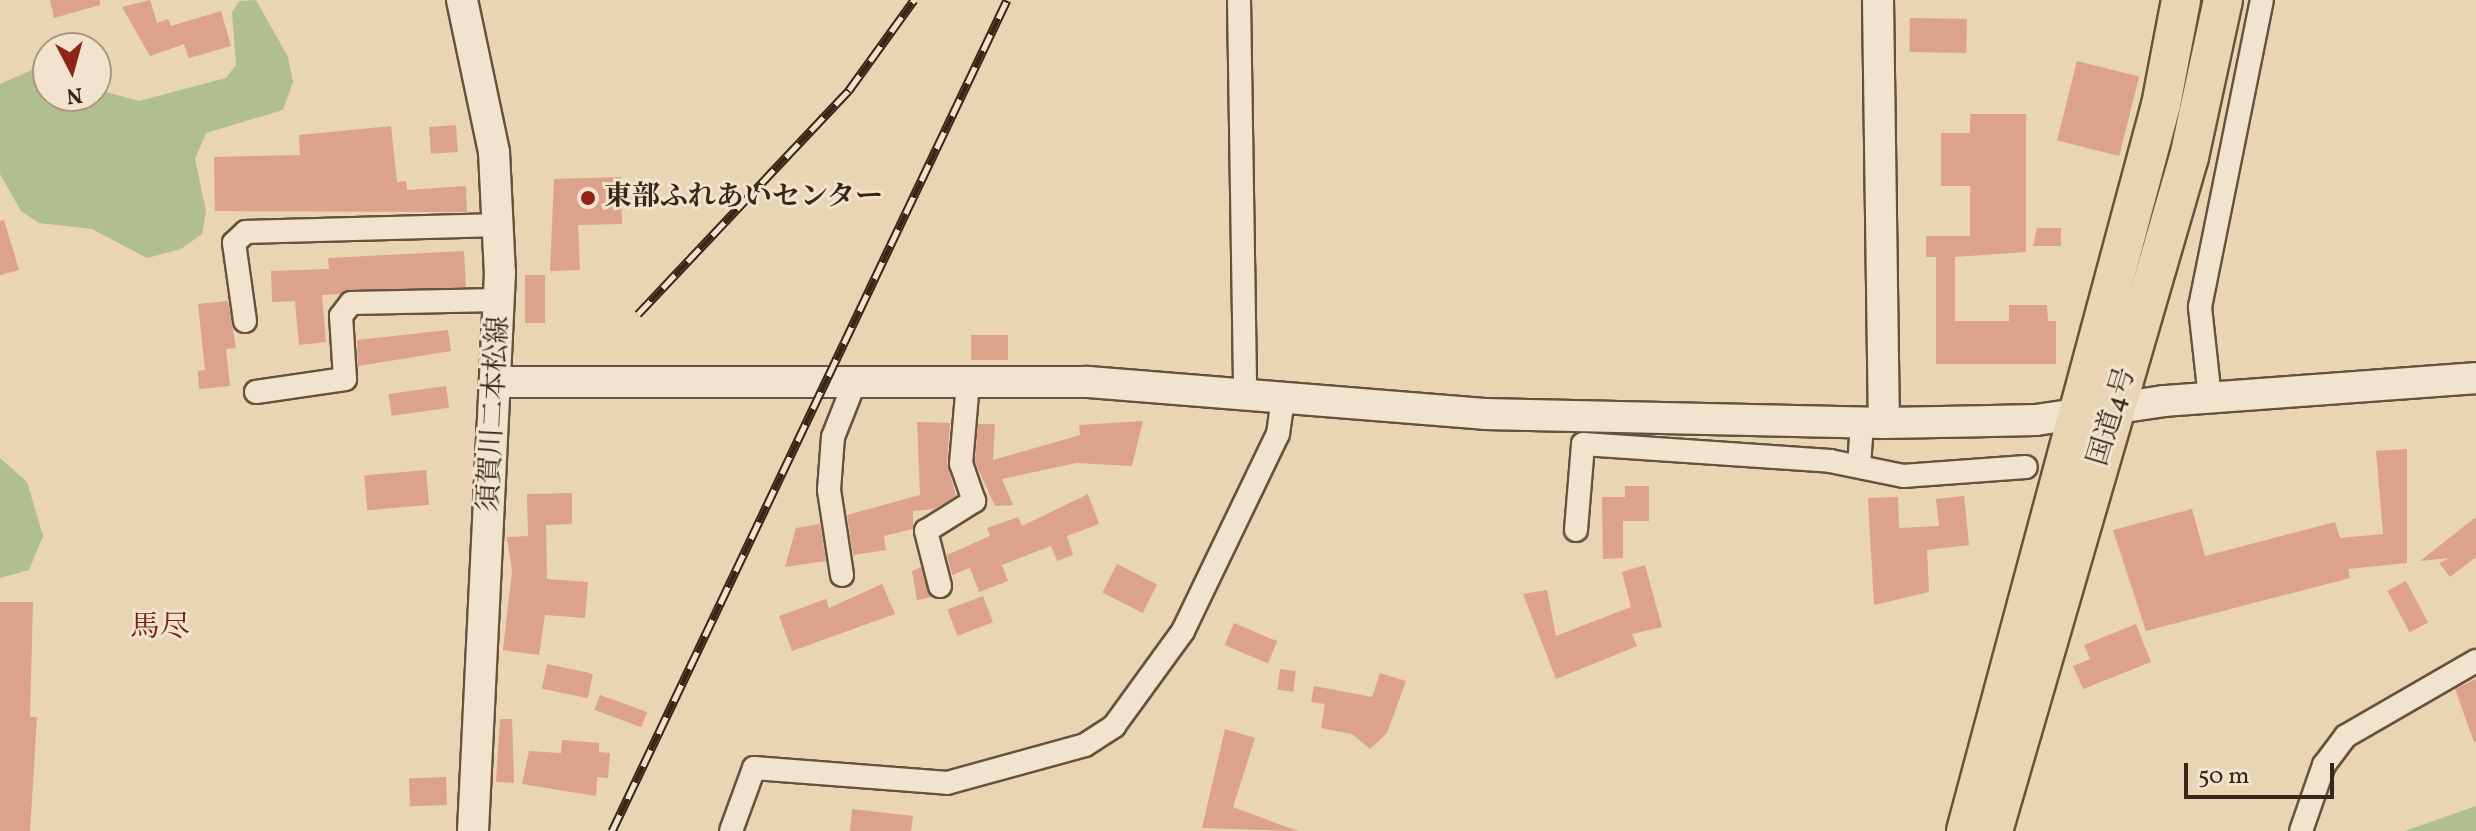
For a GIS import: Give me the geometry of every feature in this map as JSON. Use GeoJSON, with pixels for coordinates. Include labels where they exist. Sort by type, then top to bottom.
{"type":"FeatureCollection","features":[{"type":"Feature","properties":{"kind":"highway","name":"国道4号"},"geometry":{"type":"LineString","coordinates":[[1993,831],[2096,412],[2181,0]]}},
{"type":"Feature","properties":{"kind":"highway","name":"国道4号"},"geometry":{"type":"LineString","coordinates":[[1966,831],[2096,412],[2189,157],[2223,0]]}},
{"type":"Feature","properties":{"kind":"street","name":"須賀川二本松線"},"geometry":{"type":"LineString","coordinates":[[462,0],[494,152],[500,300],[500,382],[473,831]]}},
{"type":"Feature","properties":{"kind":"street"},"geometry":{"type":"LineString","coordinates":[[1239,0],[1245,393]]}},
{"type":"Feature","properties":{"kind":"street"},"geometry":{"type":"LineString","coordinates":[[1859,466],[1873,423],[1878,0]]}},
{"type":"Feature","properties":{"kind":"street"},"geometry":{"type":"LineString","coordinates":[[2210,398],[2200,307],[2262,0]]}},
{"type":"Feature","properties":{"kind":"street"},"geometry":{"type":"LineString","coordinates":[[245,321],[234,243],[246,232],[498,225]]}},
{"type":"Feature","properties":{"kind":"street"},"geometry":{"type":"LineString","coordinates":[[256,392],[345,379],[341,316],[351,303],[500,300]]}},
{"type":"Feature","properties":{"kind":"street"},"geometry":{"type":"LineString","coordinates":[[500,382],[856,379],[968,382],[1245,393],[1485,414],[1873,423],[2096,412],[2210,398],[2476,378]]}},
{"type":"Feature","properties":{"kind":"street"},"geometry":{"type":"LineString","coordinates":[[842,575],[829,490],[833,437],[856,379]]}},
{"type":"Feature","properties":{"kind":"street"},"geometry":{"type":"LineString","coordinates":[[940,586],[926,531],[974,501],[961,464],[968,382]]}},
{"type":"Feature","properties":{"kind":"street"},"geometry":{"type":"LineString","coordinates":[[731,831],[754,768],[947,783],[1085,745],[1114,726],[1183,631],[1278,434],[1283,398]]}},
{"type":"Feature","properties":{"kind":"street"},"geometry":{"type":"LineString","coordinates":[[1576,530],[1583,444],[1859,466],[1903,476],[2026,467]]}},
{"type":"Feature","properties":{"kind":"street"},"geometry":{"type":"LineString","coordinates":[[2301,831],[2324,765],[2346,736],[2476,661]]}},
{"type":"Feature","properties":{"kind":"green space"},"geometry":{"type":"Polygon","coordinates":[[[256,0],[288,57],[293,82],[283,110],[206,133],[195,159],[206,211],[202,234],[181,249],[147,258],[92,229],[39,223],[21,211],[0,174],[0,84],[32,70],[32,112],[112,112],[112,93],[139,101],[226,78],[236,65],[232,12],[239,1],[256,0]]]}},
{"type":"Feature","properties":{"kind":"green space"},"geometry":{"type":"Polygon","coordinates":[[[0,458],[27,482],[43,536],[29,570],[0,578],[0,458]]]}},
{"type":"Feature","properties":{"kind":"green space"},"geometry":{"type":"Polygon","coordinates":[[[2476,806],[2476,831],[2405,831],[2476,806]]]}},
{"type":"Feature","properties":{"kind":"building"},"geometry":{"type":"Polygon","coordinates":[[[50,0],[100,0],[100,5],[54,18],[50,0]]]}},
{"type":"Feature","properties":{"kind":"building"},"geometry":{"type":"Polygon","coordinates":[[[150,0],[157,23],[168,19],[171,26],[221,11],[231,46],[189,58],[184,44],[150,56],[122,7],[150,0]]]}},
{"type":"Feature","properties":{"kind":"building"},"geometry":{"type":"Polygon","coordinates":[[[1910,18],[1967,19],[1966,53],[1909,52],[1910,18]]]}},
{"type":"Feature","properties":{"kind":"building"},"geometry":{"type":"Polygon","coordinates":[[[2077,61],[2139,76],[2119,156],[2057,141],[2077,61]]]}},
{"type":"Feature","properties":{"kind":"building"},"geometry":{"type":"Polygon","coordinates":[[[1970,114],[2026,114],[2026,252],[1955,257],[1955,321],[2009,321],[2009,305],[2047,305],[2048,321],[2056,321],[2056,364],[1936,364],[1936,257],[1926,257],[1926,236],[1970,236],[1970,186],[1941,186],[1941,133],[1970,133],[1970,114]]]}},
{"type":"Feature","properties":{"kind":"building"},"geometry":{"type":"Polygon","coordinates":[[[456,125],[458,152],[431,154],[429,127],[456,125]]]}},
{"type":"Feature","properties":{"kind":"building"},"geometry":{"type":"Polygon","coordinates":[[[391,126],[397,182],[406,181],[407,190],[466,186],[467,212],[215,211],[214,157],[300,155],[299,135],[391,126]]]}},
{"type":"Feature","properties":{"kind":"building"},"geometry":{"type":"Polygon","coordinates":[[[621,177],[622,224],[578,225],[580,270],[550,271],[554,179],[621,177]]]}},
{"type":"Feature","properties":{"kind":"building"},"geometry":{"type":"Polygon","coordinates":[[[4,220],[19,270],[0,275],[0,221],[4,220]]]}},
{"type":"Feature","properties":{"kind":"building"},"geometry":{"type":"Polygon","coordinates":[[[2037,228],[2061,228],[2061,246],[2033,246],[2037,228]]]}},
{"type":"Feature","properties":{"kind":"building"},"geometry":{"type":"Polygon","coordinates":[[[464,251],[466,287],[322,295],[326,342],[299,345],[295,301],[272,302],[271,271],[329,269],[328,258],[464,251]]]}},
{"type":"Feature","properties":{"kind":"building"},"geometry":{"type":"Polygon","coordinates":[[[525,275],[545,275],[545,323],[525,323],[525,275]]]}},
{"type":"Feature","properties":{"kind":"building"},"geometry":{"type":"Polygon","coordinates":[[[228,301],[236,348],[226,349],[230,386],[199,389],[198,371],[205,370],[198,304],[228,301]]]}},
{"type":"Feature","properties":{"kind":"building"},"geometry":{"type":"Polygon","coordinates":[[[448,330],[451,351],[358,366],[357,340],[448,330]]]}},
{"type":"Feature","properties":{"kind":"building"},"geometry":{"type":"Polygon","coordinates":[[[971,335],[1008,335],[1008,360],[971,360],[971,335]]]}},
{"type":"Feature","properties":{"kind":"building"},"geometry":{"type":"Polygon","coordinates":[[[446,386],[449,408],[392,416],[389,394],[446,386]]]}},
{"type":"Feature","properties":{"kind":"building"},"geometry":{"type":"Polygon","coordinates":[[[1143,421],[1132,466],[1076,463],[1002,479],[1013,505],[995,506],[975,462],[978,424],[995,424],[993,460],[1080,435],[1079,425],[1143,421]]]}},
{"type":"Feature","properties":{"kind":"building"},"geometry":{"type":"Polygon","coordinates":[[[917,422],[950,423],[947,463],[956,496],[934,509],[913,511],[913,529],[884,536],[886,550],[853,555],[847,515],[920,495],[917,422]]]}},
{"type":"Feature","properties":{"kind":"building"},"geometry":{"type":"Polygon","coordinates":[[[2407,449],[2407,563],[2348,569],[2350,578],[2146,631],[2113,530],[2192,509],[2205,556],[2335,522],[2340,538],[2383,534],[2376,451],[2407,449]]]}},
{"type":"Feature","properties":{"kind":"building"},"geometry":{"type":"Polygon","coordinates":[[[426,470],[429,505],[367,510],[364,475],[426,470]]]}},
{"type":"Feature","properties":{"kind":"building"},"geometry":{"type":"Polygon","coordinates":[[[1625,486],[1649,486],[1649,521],[1623,521],[1623,558],[1603,559],[1602,497],[1625,497],[1625,486]]]}},
{"type":"Feature","properties":{"kind":"building"},"geometry":{"type":"Polygon","coordinates":[[[572,493],[572,524],[546,525],[547,579],[588,582],[585,618],[545,615],[539,655],[503,650],[512,571],[507,537],[528,536],[527,494],[572,493]]]}},
{"type":"Feature","properties":{"kind":"building"},"geometry":{"type":"Polygon","coordinates":[[[1088,494],[1099,524],[1067,536],[1073,555],[1057,561],[1051,546],[1002,565],[1008,581],[979,592],[970,568],[952,575],[947,555],[990,536],[987,528],[1018,517],[1022,526],[1088,494]]]}},
{"type":"Feature","properties":{"kind":"building"},"geometry":{"type":"Polygon","coordinates":[[[1964,496],[1969,545],[1927,550],[1929,592],[1874,605],[1868,498],[1898,497],[1899,528],[1939,526],[1936,499],[1964,496]]]}},
{"type":"Feature","properties":{"kind":"building"},"geometry":{"type":"Polygon","coordinates":[[[2476,517],[2476,557],[2450,577],[2439,563],[2450,558],[2420,561],[2476,517]]]}},
{"type":"Feature","properties":{"kind":"building"},"geometry":{"type":"Polygon","coordinates":[[[820,524],[826,561],[785,567],[796,528],[820,524]]]}},
{"type":"Feature","properties":{"kind":"building"},"geometry":{"type":"Polygon","coordinates":[[[1117,564],[1157,584],[1143,613],[1102,593],[1117,564]]]}},
{"type":"Feature","properties":{"kind":"building"},"geometry":{"type":"Polygon","coordinates":[[[1645,565],[1662,627],[1632,634],[1637,646],[1556,679],[1523,594],[1547,590],[1556,636],[1631,607],[1622,572],[1645,565]]]}},
{"type":"Feature","properties":{"kind":"building"},"geometry":{"type":"Polygon","coordinates":[[[921,567],[932,597],[917,600],[912,571],[921,567]]]}},
{"type":"Feature","properties":{"kind":"building"},"geometry":{"type":"Polygon","coordinates":[[[2406,581],[2428,622],[2410,632],[2387,591],[2406,581]]]}},
{"type":"Feature","properties":{"kind":"building"},"geometry":{"type":"Polygon","coordinates":[[[882,584],[895,614],[792,651],[779,616],[826,599],[829,608],[882,584]]]}},
{"type":"Feature","properties":{"kind":"building"},"geometry":{"type":"Polygon","coordinates":[[[983,596],[993,622],[958,636],[948,610],[983,596]]]}},
{"type":"Feature","properties":{"kind":"building"},"geometry":{"type":"Polygon","coordinates":[[[0,602],[33,602],[30,717],[37,717],[30,831],[0,831],[0,602]]]}},
{"type":"Feature","properties":{"kind":"building"},"geometry":{"type":"Polygon","coordinates":[[[1234,623],[1277,641],[1268,663],[1225,645],[1234,623]]]}},
{"type":"Feature","properties":{"kind":"building"},"geometry":{"type":"Polygon","coordinates":[[[2136,624],[2151,662],[2083,689],[2073,666],[2090,659],[2084,645],[2136,624]]]}},
{"type":"Feature","properties":{"kind":"building"},"geometry":{"type":"Polygon","coordinates":[[[547,664],[593,674],[588,698],[542,688],[547,664]]]}},
{"type":"Feature","properties":{"kind":"building"},"geometry":{"type":"Polygon","coordinates":[[[1280,669],[1296,671],[1293,692],[1277,690],[1280,669]]]}},
{"type":"Feature","properties":{"kind":"building"},"geometry":{"type":"Polygon","coordinates":[[[1380,673],[1406,681],[1387,733],[1370,749],[1352,734],[1321,728],[1325,704],[1311,702],[1314,686],[1372,697],[1380,673]]]}},
{"type":"Feature","properties":{"kind":"building"},"geometry":{"type":"Polygon","coordinates":[[[2476,679],[2476,741],[2474,742],[2455,689],[2476,679]]]}},
{"type":"Feature","properties":{"kind":"building"},"geometry":{"type":"Polygon","coordinates":[[[600,695],[647,712],[642,727],[595,710],[600,695]]]}},
{"type":"Feature","properties":{"kind":"building"},"geometry":{"type":"Polygon","coordinates":[[[500,719],[512,719],[514,783],[496,782],[500,719]]]}},
{"type":"Feature","properties":{"kind":"building"},"geometry":{"type":"Polygon","coordinates":[[[1225,729],[1255,738],[1233,807],[1298,831],[1202,828],[1225,729]]]}},
{"type":"Feature","properties":{"kind":"building"},"geometry":{"type":"Polygon","coordinates":[[[562,740],[599,743],[599,752],[610,753],[608,778],[597,777],[596,796],[522,784],[529,751],[561,753],[562,740]]]}},
{"type":"Feature","properties":{"kind":"building"},"geometry":{"type":"Polygon","coordinates":[[[446,777],[447,805],[410,806],[409,778],[446,777]]]}},
{"type":"Feature","properties":{"kind":"building"},"geometry":{"type":"Polygon","coordinates":[[[852,809],[913,816],[911,831],[850,831],[852,809]]]}},
{"type":"Feature","properties":{"kind":"railway"},"geometry":{"type":"LineString","coordinates":[[638,314],[849,90],[914,0]]}},
{"type":"Feature","properties":{"kind":"railway"},"geometry":{"type":"LineString","coordinates":[[612,831],[1007,0]]}},
{"type":"Feature","properties":{"kind":"place","name":"東部ふれあいセンター"},"geometry":{"type":"Point","coordinates":[588,198]}},
{"type":"Feature","properties":{"kind":"district","name":"馬尽"},"geometry":{"type":"Point","coordinates":[160,628]}}]}
